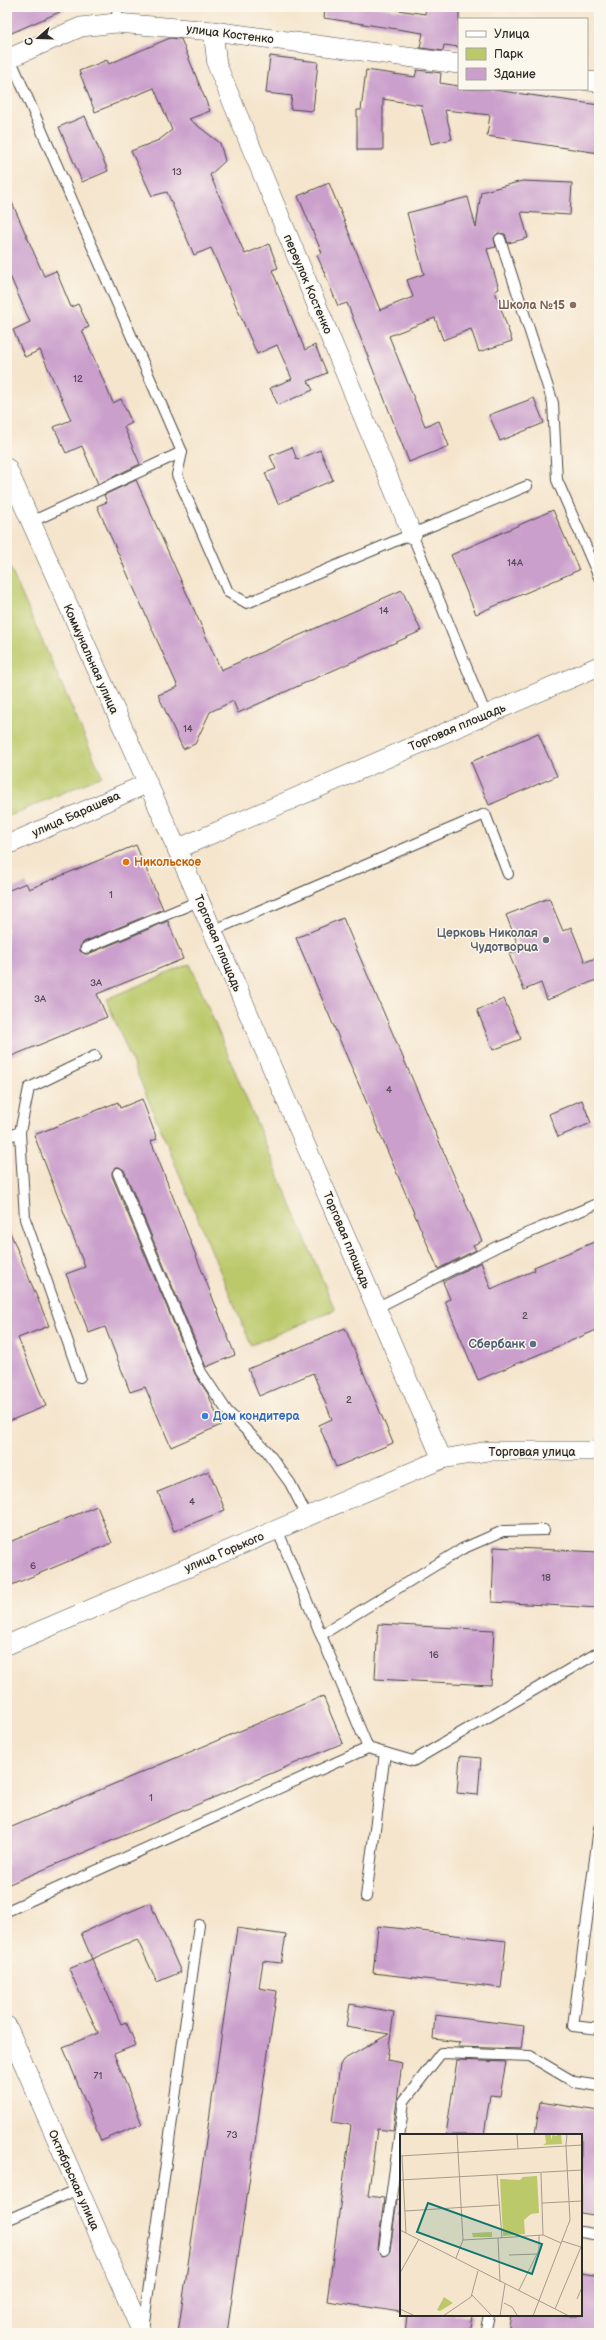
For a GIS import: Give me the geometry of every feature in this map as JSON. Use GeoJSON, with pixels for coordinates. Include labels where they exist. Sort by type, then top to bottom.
{"type":"FeatureCollection","features":[{"type":"Feature","properties":{"kind":"street","name":"улица Костенко"},"geometry":{"type":"LineString","coordinates":[[8,58],[81,27],[117,15],[214,31],[458,64]]}},
{"type":"Feature","properties":{"kind":"street","name":"переулок Костенко"},"geometry":{"type":"LineString","coordinates":[[214,31],[217,65],[412,534]]}},
{"type":"Feature","properties":{"kind":"street"},"geometry":{"type":"LineString","coordinates":[[588,81],[599,82]]}},
{"type":"Feature","properties":{"kind":"street","name":"Коммунальная улица"},"geometry":{"type":"LineString","coordinates":[[7,468],[146,784],[177,849]]}},
{"type":"Feature","properties":{"kind":"street","name":"Торговая площадь"},"geometry":{"type":"LineString","coordinates":[[442,1459],[177,849],[599,666]]}},
{"type":"Feature","properties":{"kind":"street","name":"улица Барашева"},"geometry":{"type":"LineString","coordinates":[[7,845],[146,784]]}},
{"type":"Feature","properties":{"kind":"street","name":"Торговая улица"},"geometry":{"type":"LineString","coordinates":[[442,1459],[488,1451],[599,1451]]}},
{"type":"Feature","properties":{"kind":"street","name":"улица Горького"},"geometry":{"type":"LineString","coordinates":[[7,1645],[442,1459]]}},
{"type":"Feature","properties":{"kind":"street","name":"Октябрьская улица"},"geometry":{"type":"LineString","coordinates":[[7,2026],[142,2333]]}},
{"type":"Feature","properties":{"kind":"lane"},"geometry":{"type":"LineString","coordinates":[[8,58],[182,452],[177,474],[228,592],[246,603],[527,486]]}},
{"type":"Feature","properties":{"kind":"lane"},"geometry":{"type":"LineString","coordinates":[[500,239],[553,403],[557,480],[599,577]]}},
{"type":"Feature","properties":{"kind":"lane"},"geometry":{"type":"LineString","coordinates":[[31,522],[182,452]]}},
{"type":"Feature","properties":{"kind":"lane"},"geometry":{"type":"LineString","coordinates":[[412,534],[486,715]]}},
{"type":"Feature","properties":{"kind":"lane"},"geometry":{"type":"LineString","coordinates":[[212,931],[485,814],[508,874]]}},
{"type":"Feature","properties":{"kind":"lane"},"geometry":{"type":"LineString","coordinates":[[86,948],[199,901]]}},
{"type":"Feature","properties":{"kind":"lane"},"geometry":{"type":"LineString","coordinates":[[80,1377],[25,1219],[20,1132],[29,1088],[95,1056]]}},
{"type":"Feature","properties":{"kind":"lane"},"geometry":{"type":"LineString","coordinates":[[7,1137],[20,1132]]}},
{"type":"Feature","properties":{"kind":"lane"},"geometry":{"type":"LineString","coordinates":[[118,1173],[201,1372],[227,1411],[266,1450],[290,1483],[307,1516]]}},
{"type":"Feature","properties":{"kind":"lane"},"geometry":{"type":"LineString","coordinates":[[376,1308],[500,1245],[599,1203]]}},
{"type":"Feature","properties":{"kind":"lane"},"geometry":{"type":"LineString","coordinates":[[277,1529],[368,1748]]}},
{"type":"Feature","properties":{"kind":"lane"},"geometry":{"type":"LineString","coordinates":[[321,1635],[462,1549],[503,1531],[544,1530]]}},
{"type":"Feature","properties":{"kind":"lane"},"geometry":{"type":"LineString","coordinates":[[7,1911],[368,1748],[413,1761],[599,1652]]}},
{"type":"Feature","properties":{"kind":"lane"},"geometry":{"type":"LineString","coordinates":[[366,1897],[385,1753]]}},
{"type":"Feature","properties":{"kind":"lane"},"geometry":{"type":"LineString","coordinates":[[599,1828],[573,2026],[599,2029]]}},
{"type":"Feature","properties":{"kind":"lane"},"geometry":{"type":"LineString","coordinates":[[142,2333],[198,1925]]}},
{"type":"Feature","properties":{"kind":"lane"},"geometry":{"type":"LineString","coordinates":[[384,2250],[404,2101],[441,2053],[530,2056],[574,2082],[599,2086]]}},
{"type":"Feature","properties":{"kind":"lane"},"geometry":{"type":"LineString","coordinates":[[7,2220],[78,2189]]}},
{"type":"Feature","properties":{"kind":"lane"},"geometry":{"type":"LineString","coordinates":[[582,2232],[599,2235]]}},
{"type":"Feature","properties":{"kind":"lane"},"geometry":{"type":"LineString","coordinates":[[485,2333],[489,2316]]}},
{"type":"Feature","properties":{"kind":"green space"},"geometry":{"type":"Polygon","coordinates":[[[7,561],[102,776],[7,817],[7,561]]]}},
{"type":"Feature","properties":{"kind":"green space"},"geometry":{"type":"Polygon","coordinates":[[[190,964],[335,1310],[251,1345],[106,999],[190,964]]]}},
{"type":"Feature","properties":{"kind":"building"},"geometry":{"type":"Polygon","coordinates":[[[7,7],[71,7],[7,35],[7,7]]]}},
{"type":"Feature","properties":{"kind":"building"},"geometry":{"type":"Polygon","coordinates":[[[325,7],[378,7],[425,14],[426,7],[459,7],[458,47],[444,45],[443,51],[420,48],[423,33],[324,18],[325,7]]]}},
{"type":"Feature","properties":{"kind":"building"},"geometry":{"type":"Polygon","coordinates":[[[170,38],[181,39],[210,111],[189,119],[220,143],[225,161],[210,175],[245,254],[269,244],[278,268],[272,270],[305,350],[315,345],[327,373],[308,381],[313,390],[278,405],[270,388],[292,379],[277,345],[257,354],[211,248],[194,255],[167,192],[152,196],[131,151],[159,140],[172,130],[154,88],[95,112],[79,71],[107,60],[109,64],[170,38]]]}},
{"type":"Feature","properties":{"kind":"building"},"geometry":{"type":"Polygon","coordinates":[[[270,56],[318,62],[313,111],[290,109],[292,96],[266,93],[270,56]]]}},
{"type":"Feature","properties":{"kind":"building"},"geometry":{"type":"Polygon","coordinates":[[[366,70],[415,77],[417,70],[441,73],[440,83],[458,86],[458,90],[495,90],[599,105],[599,153],[487,136],[490,115],[445,110],[452,139],[431,144],[421,105],[383,99],[383,150],[357,150],[357,110],[361,110],[366,70]]]}},
{"type":"Feature","properties":{"kind":"building"},"geometry":{"type":"Polygon","coordinates":[[[85,116],[108,171],[82,182],[59,127],[85,116]]]}},
{"type":"Feature","properties":{"kind":"building"},"geometry":{"type":"Polygon","coordinates":[[[522,181],[572,183],[570,215],[521,212],[528,238],[508,243],[505,234],[498,233],[494,238],[496,247],[487,249],[499,289],[495,291],[512,341],[479,352],[471,329],[443,340],[435,318],[389,336],[425,426],[439,421],[449,446],[409,462],[347,303],[338,306],[317,255],[322,253],[298,196],[329,183],[380,310],[413,297],[407,280],[424,274],[407,213],[468,197],[476,228],[481,192],[522,181]]]}},
{"type":"Feature","properties":{"kind":"building"},"geometry":{"type":"Polygon","coordinates":[[[7,191],[44,276],[56,271],[71,307],[78,304],[89,327],[82,330],[113,403],[121,399],[132,423],[124,427],[140,464],[98,484],[82,446],[66,453],[54,427],[71,420],[40,350],[25,357],[13,330],[30,322],[7,269],[7,191]]]}},
{"type":"Feature","properties":{"kind":"building"},"geometry":{"type":"Polygon","coordinates":[[[534,398],[544,423],[500,441],[489,415],[534,398]]]}},
{"type":"Feature","properties":{"kind":"building"},"geometry":{"type":"Polygon","coordinates":[[[292,447],[297,460],[320,450],[333,480],[278,504],[265,473],[276,469],[270,456],[292,447]]]}},
{"type":"Feature","properties":{"kind":"building"},"geometry":{"type":"Polygon","coordinates":[[[136,480],[221,670],[402,590],[421,631],[238,713],[233,701],[210,712],[195,744],[183,749],[158,695],[178,687],[97,506],[107,502],[104,495],[136,480]]]}},
{"type":"Feature","properties":{"kind":"building"},"geometry":{"type":"Polygon","coordinates":[[[553,510],[579,570],[476,614],[451,555],[553,510]]]}},
{"type":"Feature","properties":{"kind":"building"},"geometry":{"type":"Polygon","coordinates":[[[538,733],[557,776],[489,805],[471,762],[538,733]]]}},
{"type":"Feature","properties":{"kind":"building"},"geometry":{"type":"Polygon","coordinates":[[[136,845],[163,909],[84,942],[80,947],[80,951],[88,954],[168,921],[183,959],[97,994],[107,1017],[7,1058],[7,891],[26,883],[29,889],[136,845]]]}},
{"type":"Feature","properties":{"kind":"building","name":"Церковь Николая Чудотворца"},"geometry":{"type":"Polygon","coordinates":[[[549,898],[563,931],[571,927],[585,962],[599,957],[599,979],[547,1000],[541,983],[524,990],[509,954],[520,950],[506,915],[549,898]]]}},
{"type":"Feature","properties":{"kind":"building"},"geometry":{"type":"Polygon","coordinates":[[[343,918],[482,1241],[473,1245],[476,1250],[438,1269],[296,938],[343,918]]]}},
{"type":"Feature","properties":{"kind":"building"},"geometry":{"type":"Polygon","coordinates":[[[504,999],[521,1039],[493,1050],[477,1010],[504,999]]]}},
{"type":"Feature","properties":{"kind":"building"},"geometry":{"type":"Polygon","coordinates":[[[142,1099],[157,1139],[151,1141],[235,1355],[206,1367],[124,1170],[119,1167],[115,1167],[112,1172],[112,1176],[195,1374],[208,1394],[221,1425],[171,1447],[145,1387],[130,1392],[105,1327],[89,1333],[66,1274],[85,1267],[34,1135],[118,1102],[120,1108],[142,1099]]]}},
{"type":"Feature","properties":{"kind":"building"},"geometry":{"type":"Polygon","coordinates":[[[582,1100],[591,1123],[558,1137],[549,1114],[582,1100]]]}},
{"type":"Feature","properties":{"kind":"building"},"geometry":{"type":"Polygon","coordinates":[[[7,1225],[49,1326],[18,1338],[46,1406],[7,1422],[7,1225]]]}},
{"type":"Feature","properties":{"kind":"building"},"geometry":{"type":"Polygon","coordinates":[[[599,1240],[599,1329],[478,1380],[445,1301],[450,1299],[443,1282],[481,1262],[491,1289],[535,1270],[534,1267],[599,1240]]]}},
{"type":"Feature","properties":{"kind":"building"},"geometry":{"type":"Polygon","coordinates":[[[345,1328],[393,1443],[336,1467],[319,1425],[332,1419],[313,1373],[259,1396],[248,1369],[345,1328]]]}},
{"type":"Feature","properties":{"kind":"building"},"geometry":{"type":"Polygon","coordinates":[[[209,1471],[225,1510],[174,1531],[158,1492],[209,1471]]]}},
{"type":"Feature","properties":{"kind":"building"},"geometry":{"type":"Polygon","coordinates":[[[97,1506],[112,1543],[7,1587],[7,1543],[97,1506]]]}},
{"type":"Feature","properties":{"kind":"building"},"geometry":{"type":"Polygon","coordinates":[[[494,1547],[599,1552],[599,1608],[492,1602],[494,1547]]]}},
{"type":"Feature","properties":{"kind":"building"},"geometry":{"type":"Polygon","coordinates":[[[378,1624],[494,1630],[491,1685],[375,1679],[378,1624]]]}},
{"type":"Feature","properties":{"kind":"building"},"geometry":{"type":"Polygon","coordinates":[[[323,1696],[343,1743],[7,1885],[7,1829],[323,1696]]]}},
{"type":"Feature","properties":{"kind":"building"},"geometry":{"type":"Polygon","coordinates":[[[460,1756],[481,1758],[478,1795],[457,1793],[460,1756]]]}},
{"type":"Feature","properties":{"kind":"building"},"geometry":{"type":"Polygon","coordinates":[[[150,1903],[181,1972],[157,1982],[137,1939],[92,1959],[81,1933],[150,1903]]]}},
{"type":"Feature","properties":{"kind":"building"},"geometry":{"type":"Polygon","coordinates":[[[378,1926],[506,1941],[501,1988],[373,1973],[378,1926]]]}},
{"type":"Feature","properties":{"kind":"building"},"geometry":{"type":"Polygon","coordinates":[[[237,1928],[286,1935],[281,1963],[263,1961],[259,1988],[277,1991],[227,2333],[178,2333],[237,1928]]]}},
{"type":"Feature","properties":{"kind":"building"},"geometry":{"type":"Polygon","coordinates":[[[92,1959],[121,2024],[126,2022],[136,2045],[114,2054],[142,2124],[101,2141],[63,2047],[98,2033],[69,1969],[92,1959]]]}},
{"type":"Feature","properties":{"kind":"building"},"geometry":{"type":"Polygon","coordinates":[[[350,2004],[394,2012],[387,2060],[402,2063],[393,2131],[377,2129],[368,2196],[384,2198],[378,2249],[380,2255],[384,2256],[390,2251],[397,2199],[400,2200],[400,2312],[327,2301],[351,2125],[332,2122],[340,2065],[343,2060],[389,2034],[346,2027],[350,2004]]]}},
{"type":"Feature","properties":{"kind":"building"},"geometry":{"type":"Polygon","coordinates":[[[435,2015],[524,2026],[521,2049],[459,2047],[460,2042],[433,2039],[435,2015]]]}},
{"type":"Feature","properties":{"kind":"building"},"geometry":{"type":"Polygon","coordinates":[[[457,2060],[506,2062],[500,2096],[490,2095],[484,2134],[446,2134],[457,2060]]]}},
{"type":"Feature","properties":{"kind":"building"},"geometry":{"type":"Polygon","coordinates":[[[540,2102],[599,2111],[599,2216],[582,2213],[582,2134],[535,2134],[540,2102]]]}},
{"type":"Feature","properties":{"kind":"building"},"geometry":{"type":"Polygon","coordinates":[[[582,2273],[599,2276],[599,2333],[508,2333],[511,2316],[582,2316],[582,2273]]]}},
{"type":"Feature","properties":{"kind":"building"},"geometry":{"type":"Polygon","coordinates":[[[407,2316],[472,2316],[469,2333],[405,2333],[407,2316]]]}},
{"type":"Feature","properties":{"kind":"place","name":"Школа №15"},"geometry":{"type":"Point","coordinates":[573,305]}},
{"type":"Feature","properties":{"kind":"place","name":"Никольское"},"geometry":{"type":"Point","coordinates":[126,862]}},
{"type":"Feature","properties":{"kind":"place","name":"Церковь Николая Чудотворца"},"geometry":{"type":"Point","coordinates":[546,940]}},
{"type":"Feature","properties":{"kind":"place","name":"Сбербанк"},"geometry":{"type":"Point","coordinates":[533,1344]}},
{"type":"Feature","properties":{"kind":"place","name":"Дом кондитера"},"geometry":{"type":"Point","coordinates":[205,1416]}}]}
